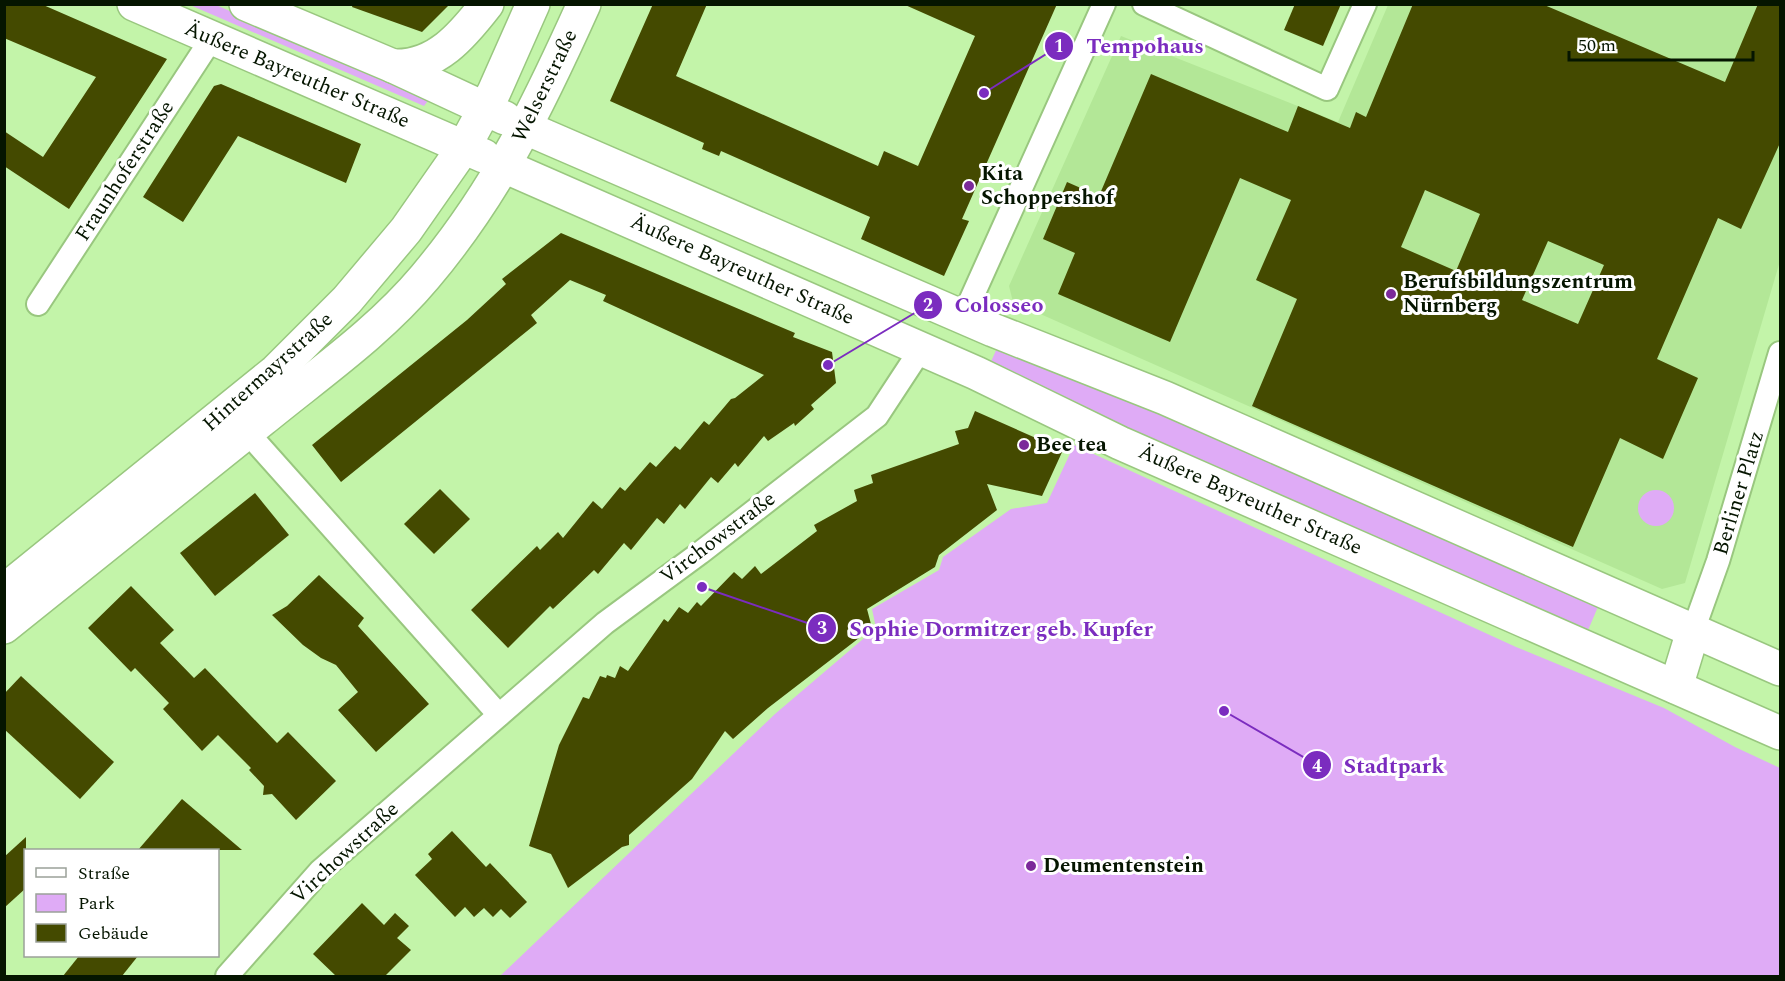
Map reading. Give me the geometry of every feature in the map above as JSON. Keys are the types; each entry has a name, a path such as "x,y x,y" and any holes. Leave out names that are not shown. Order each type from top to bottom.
{"main road":[{"name":"Äußere Bayreuther Straße","path":"134,4 996,382 1120,443 1780,733"},
{"name":"Äußere Bayreuther Straße","path":"246,4 393,66 526,128 963,317 1165,398 1780,669"},
{"path":"393,66 418,64 437,56 468,28 488,4"},
{"name":"Welserstraße","path":"485,109 533,4"},
{"name":"Welserstraße","path":"504,166 526,128 584,4"},
{"name":"Hintermayrstraße","path":"4,591 252,392 299,350 383,259 429,199 464,147 485,109"},
{"name":"Hintermayrstraße","path":"4,627 340,359 401,303 460,234 504,166"},
{"path":"1676,687 1693,631"}],"street":[{"path":"963,317 1104,4"},
{"path":"1144,4 1327,89 1365,4"},
{"name":"Fraunhoferstraße","path":"38,304 212,38"},
{"name":"Virchowstraße","path":"227,976 320,871 605,623 865,427 883,408 921,349"},
{"name":"Berliner Platz","path":"1693,631 1718,561 1780,353"},
{"path":"247,432 499,715"}],"shaded area":[{"name":"Berufsbildungszentrum Nürnberg","path":"1388,5 1780,5 1780,261 1685,583 1662,589 1013,302 1009,286 1121,36 1338,122"}],"green space":[{"path":"190,5 216,5 430,98 424,106"},
{"path":"998,346 1113,390 1600,602 1586,635 1399,553 989,366"},
{"path":"1074,445 1516,647 1664,708 1735,747 1780,768 1780,976 500,976 775,714 876,628 872,609 939,570 943,557 1011,509 1047,503"},
{"path":"1656,490 1669,495 1674,508 1669,521 1656,526 1643,521 1638,508 1643,495"}],"building":[{"path":"4,4 41,4 167,59 69,209 4,166 4,131 43,157 96,77 4,38"},
{"path":"353,4 450,4 422,32 352,7"},
{"path":"653,4 707,4 676,76 878,166 884,151 918,166 975,36 903,4 1057,4 962,219 969,221 944,276 861,239 870,217 721,151 719,156 702,149 704,143 610,101"},
{"path":"1295,4 1341,4 1323,46 1284,30"},
{"name":"Berufsbildungszentrum Nürnberg","path":"1413,4 1542,4 1725,82 1758,4 1780,4 1780,143 1741,229 1718,218 1657,359 1698,378 1663,459 1620,438 1573,547 1252,406 1297,299 1256,280 1291,200 1240,178 1170,342 1058,294 1075,253 1043,239 1067,182 1099,196 1151,74 1288,132 1298,106 1350,128 1356,112 1366,117","holes":["1425,190 1480,214 1456,271 1401,247","1548,241 1604,265 1578,324 1522,300"]},
{"path":"221,84 361,144 346,183 238,136 183,222 143,197 214,86"},
{"path":"561,233 795,333 793,337 832,352 836,383 811,405 814,409 795,426 794,423 768,441 764,436 738,467 735,463 718,483 711,477 685,509 680,504 664,524 657,518 631,550 624,543 598,574 594,570 553,609 550,606 508,648 471,610 537,546 540,550 558,532 563,538 593,501 602,509 620,487 625,491 650,462 656,467 675,446 680,450 704,421 709,425 731,399 764,375 603,301 606,295 570,280 531,315 537,323 341,482 312,445 467,320 506,284 502,279"},
{"path":"975,411 1063,450 1042,496 987,484 997,510 939,555 935,567 867,609 872,628 768,708 733,739 725,731 692,779 629,835 629,845 622,847 568,888 551,854 529,846 559,745 583,697 589,699 600,676 606,678 607,675 615,678 620,666 628,671 664,619 668,622 679,607 688,613 697,602 701,606 734,572 742,579 755,566 761,574 817,531 814,525 857,501 854,490 873,483 871,475 959,444 955,431 968,428"},
{"path":"440,489 470,519 434,554 404,524"},
{"path":"255,493 289,535 215,596 180,553"},
{"path":"319,575 364,618 358,626 429,704 376,752 338,710 358,692 336,665 303,645 272,615 287,606"},
{"path":"131,586 174,630 160,643 194,678 205,668 277,743 288,732 336,781 296,820 272,794 263,795 264,786 249,770 251,768 218,735 202,751 163,709 169,703 135,668 131,672 88,628"},
{"path":"21,676 114,762 80,799 4,729 4,694"},
{"path":"182,799 242,850 219,849 139,849"},
{"path":"452,831 486,867 490,863 527,902 510,918 501,909 493,917 484,908 474,917 465,907 455,917 415,875 432,859 428,854"},
{"path":"26,837 24,890 4,908 4,857"},
{"path":"362,903 384,925 395,913 409,926 397,938 411,950 385,976 336,976 313,954"},
{"path":"78,957 137,957 122,976 63,976"}],"place":[{"name":"Tempohaus","path":"984,93"},
{"name":"Kita Schoppershof","path":"969,186"},
{"name":"Berufsbildungszentrum Nürnberg","path":"1391,294"},
{"name":"Colosseo","path":"828,365"},
{"name":"Bee tea","path":"1024,445"},
{"name":"Sophie Dormitzer geb. Kupfer","path":"702,587"},
{"name":"Stadtpark","path":"1224,711"},
{"name":"Deumentenstein","path":"1031,866"}]}
